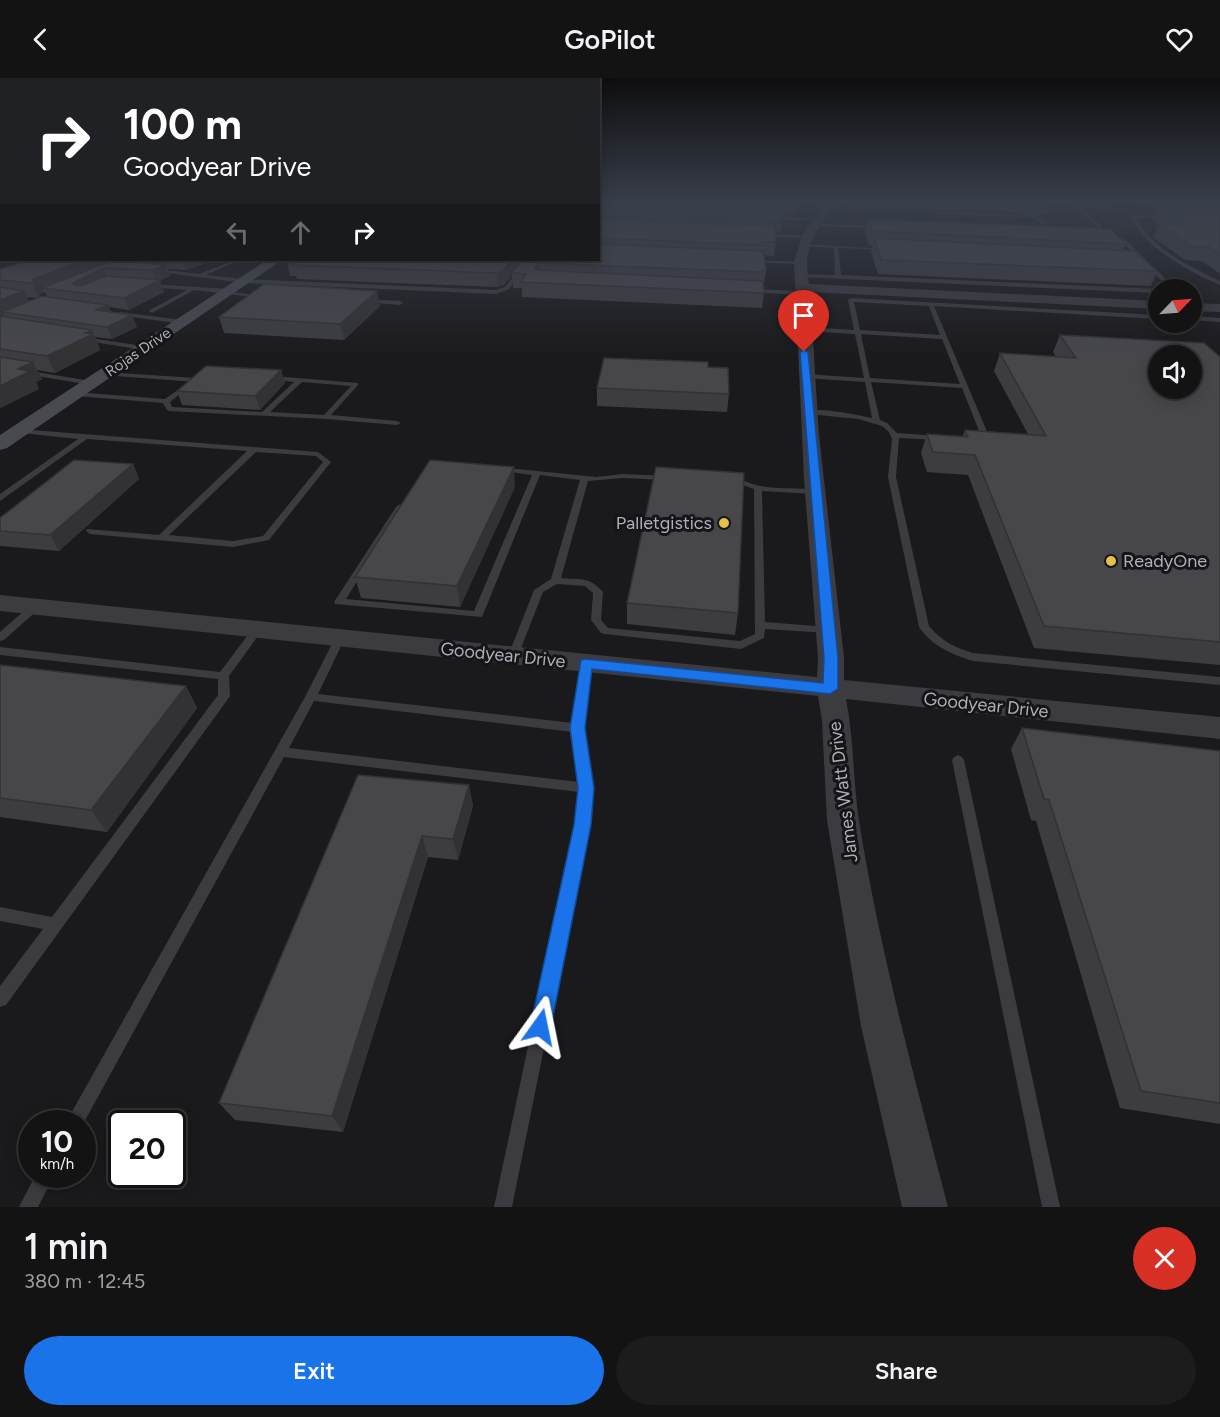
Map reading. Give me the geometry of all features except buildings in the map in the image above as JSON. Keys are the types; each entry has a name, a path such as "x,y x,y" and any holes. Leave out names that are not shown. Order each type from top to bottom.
{"main road":[{"name":"Rojas Drive","path":"0,444 273,261"}],"street":[{"name":"James Watt Drive","path":"813,255 803,329 808,412 831,658 830,689 836,721 845,831 881,1026 925,1207"},
{"path":"843,255 943,300 1148,305"},
{"path":"1202,309 1220,308"},
{"name":"Goodyear Drive","path":"0,603 1220,728"}],"lane":[{"path":"747,261 770,255"},
{"path":"746,291 797,255"},
{"path":"824,255 838,276"},
{"path":"837,255 838,276"},
{"path":"1139,255 1164,279"},
{"path":"1172,255 1220,283"},
{"path":"191,275 185,270 142,261 109,265 213,278 232,288 273,296"},
{"path":"200,276 236,261 273,261"},
{"path":"141,285 194,288 496,292 507,288 528,261"},
{"path":"1136,262 1148,263"},
{"path":"108,271 119,267"},
{"path":"838,276 1148,291"},
{"path":"152,311 213,278"},
{"path":"354,300 400,303"},
{"path":"876,421 852,300 931,305 943,300 1068,312 1148,316"},
{"path":"1059,301 1068,312"},
{"path":"1104,303 1114,314"},
{"path":"931,305 988,441 977,440"},
{"path":"119,307 187,319"},
{"path":"114,313 187,319"},
{"path":"1202,313 1220,320"},
{"path":"803,329 944,337"},
{"path":"77,339 143,348"},
{"path":"0,368 97,379 196,380"},
{"path":"75,394 166,400 205,373"},
{"path":"806,376 965,386"},
{"path":"264,378 356,384 326,417"},
{"path":"264,414 299,381"},
{"path":"166,400 169,409 397,423"},
{"path":"808,412 876,421 887,426 895,435 944,438"},
{"path":"21,431 318,454 327,462 266,538 233,544 90,531"},
{"path":"895,435 892,477 924,627 933,639 950,651 973,657 1220,681"},
{"path":"0,498 85,437"},
{"path":"162,537 253,450"},
{"path":"496,469 585,478 623,476 682,479"},
{"path":"408,495 339,602 478,615 537,473"},
{"path":"555,581 585,478"},
{"path":"717,481 741,482 758,488 815,492"},
{"path":"513,656 539,590 555,581 588,583 598,592 596,620 605,631 741,645 760,636 758,488"},
{"path":"0,638 36,606"},
{"path":"760,625 828,630"},
{"path":"0,999 224,696 223,676 258,629"},
{"path":"82,1110 280,752 340,638"},
{"path":"0,651 223,676"},
{"path":"503,1207 582,825 586,788 578,728 586,664"},
{"path":"310,697 578,728"},
{"path":"280,752 586,788"},
{"path":"958,760 1051,1207"},
{"path":"0,914 56,924"},
{"path":"28,1207 38,1188"}],"place":[{"name":"Palletgistics","path":"724,523"},
{"name":"ReadyOne","path":"1111,561"}],"route":[{"path":"540,1027 582,825 586,788 578,728 586,664 830,689 831,658 804,352"}]}
